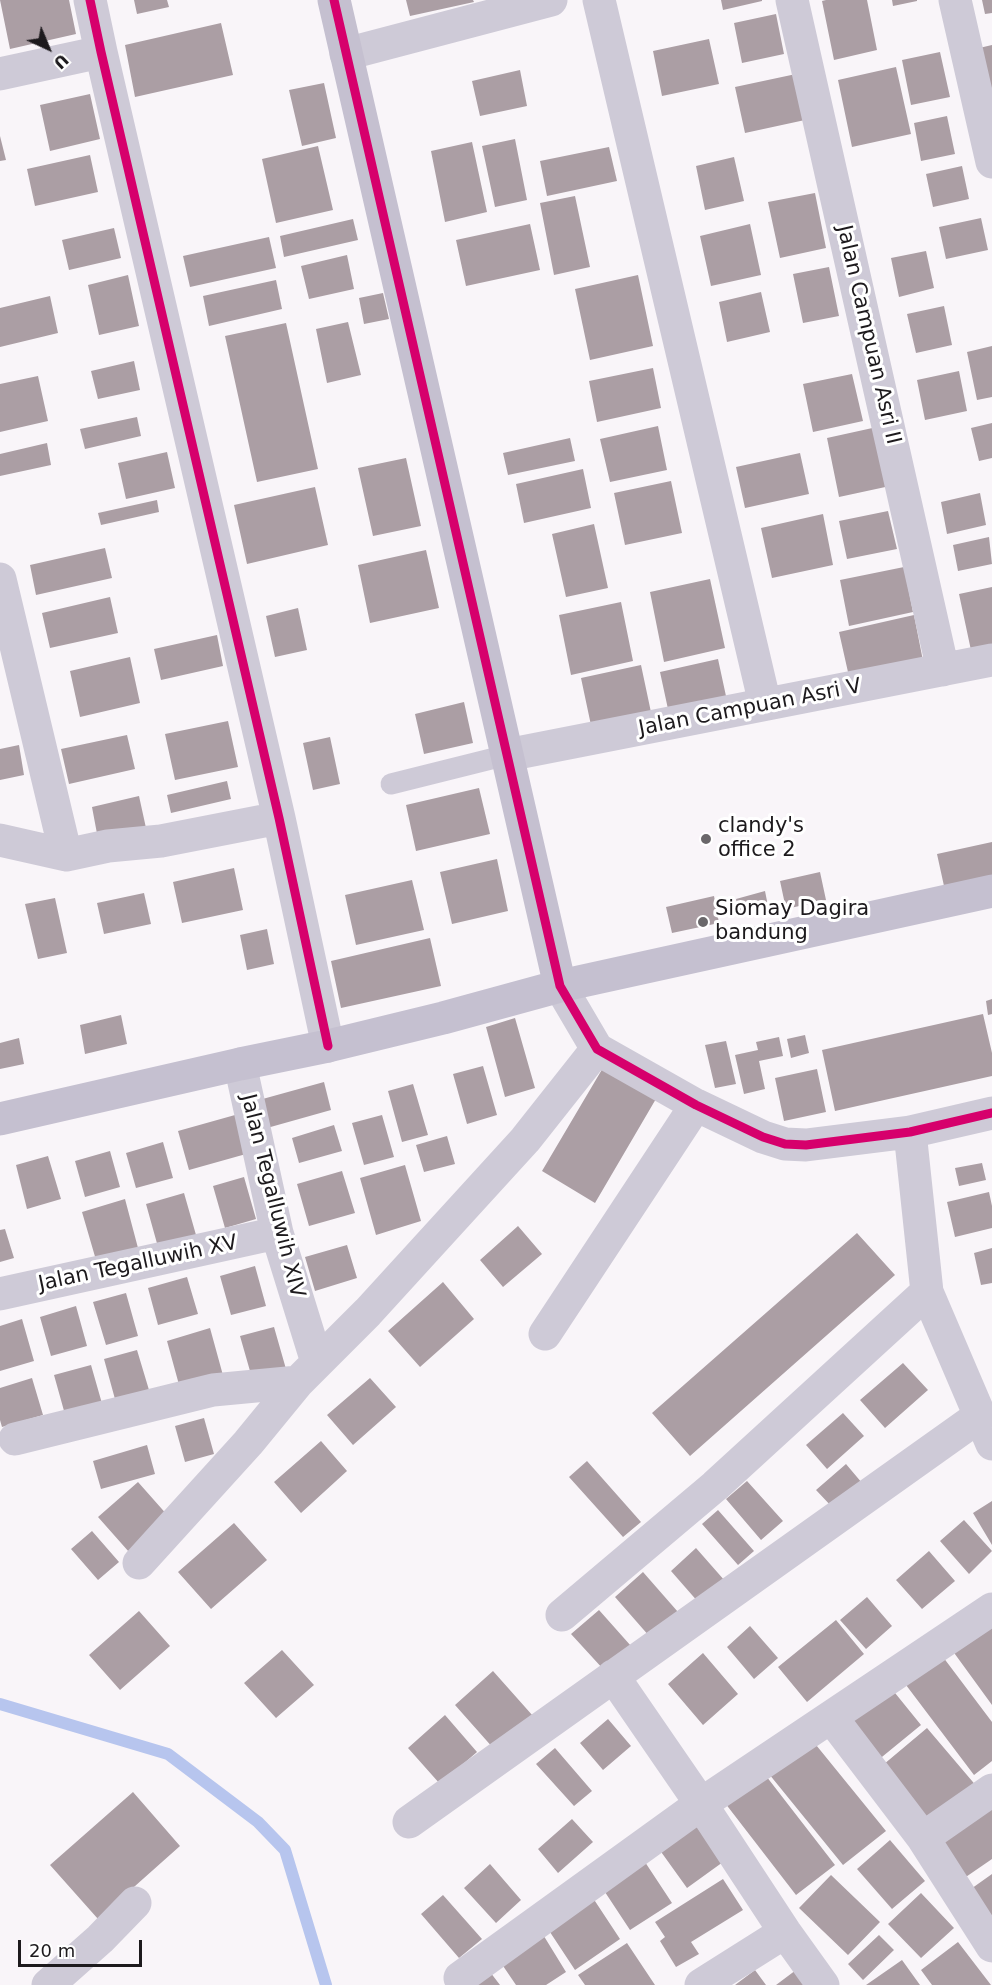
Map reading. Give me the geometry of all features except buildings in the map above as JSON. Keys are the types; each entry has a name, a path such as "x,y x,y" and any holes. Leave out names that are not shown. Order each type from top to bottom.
{"street":[{"path":"90,0 279,818 328,1046"},
{"path":"334,0 560,986 597,1049 696,1105 763,1137 785,1144 806,1145 910,1132 992,1113"},
{"path":"346,54 551,0"},
{"path":"598,0 765,704"},
{"name":"Jalan Campuan Asri II","path":"792,0 943,670"},
{"path":"955,0 992,162"},
{"path":"0,74 101,52"},
{"path":"0,579 66,855"},
{"name":"Jalan Campuan Asri V","path":"507,755 992,660"},
{"path":"0,840 66,855 108,846 161,841 279,818"},
{"path":"0,1119 328,1046 560,986 992,891"},
{"path":"139,1563 248,1443 308,1372 368,1312 525,1140 597,1049"},
{"name":"Jalan Tegalluwih XIV","path":"240,1064 308,1372"},
{"path":"545,1334 696,1105"},
{"path":"409,1822 613,1676 986,1430 927,1292 910,1132"},
{"name":"Jalan Tegalluwih XV","path":"0,1294 277,1233"},
{"path":"562,1616 715,1486 927,1292"},
{"path":"15,1440 213,1390 308,1372"},
{"path":"460,1978 701,1804 992,1609"},
{"path":"613,1676 823,1985"},
{"path":"831,1717 923,1838 992,1946"},
{"path":"923,1838 992,1790"},
{"path":"48,1985 100,1939 135,1903"},
{"path":"701,1985 785,1932"}],"lane":[{"path":"391,784 507,755"}],"waterway":[{"path":"0,1704 168,1754 258,1822 285,1850 326,1985"}],"cycle path":[{"path":"90,0 279,818 328,1046"},
{"path":"334,0 560,986 597,1049 696,1105 763,1137 785,1144 806,1145 910,1132 992,1113"}],"place":[{"name":"clandy's office 2","path":"706,839"},
{"name":"Siomay Dagira bandung","path":"703,922"}]}
